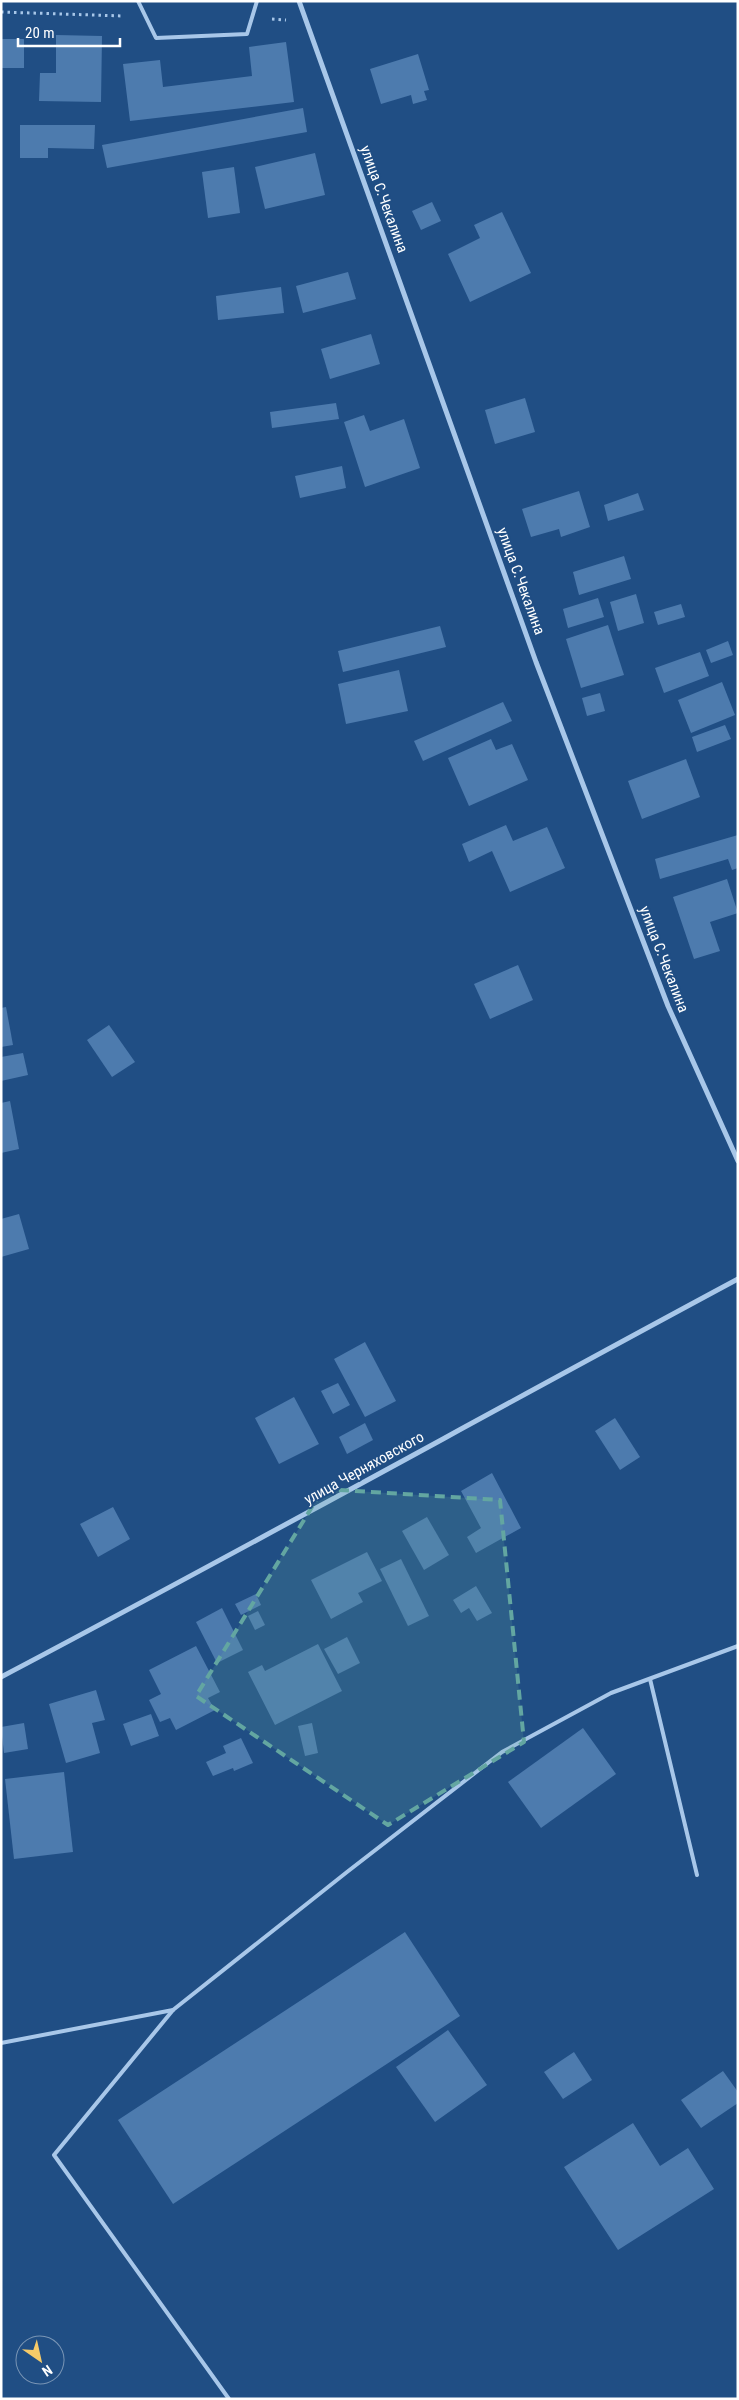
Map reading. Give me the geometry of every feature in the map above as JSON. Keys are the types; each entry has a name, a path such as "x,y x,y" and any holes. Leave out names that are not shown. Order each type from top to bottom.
{"street":[{"name":"улица С.Чекалина","path":"300,1 544,681 668,1006 738,1161"},
{"name":"улица Черняховского","path":"1,1677 233,1555 414,1454 738,1279"}],"lane":[{"path":"138,1 156,38 247,34 257,1"},
{"path":"228,2399 54,2155 173,2010 502,1752 611,1693 738,1646"},
{"path":"650,1679 697,1875"},
{"path":"1,2043 173,2010"}],"highlighted area":[{"path":"323,1489 500,1500 524,1742 388,1825 196,1696"}],"building":[{"path":"56,35 102,36 101,102 39,101 40,73 56,73"},
{"path":"1,39 24,39 24,68 1,68"},
{"path":"286,42 294,102 130,121 123,64 160,60 163,87 252,76 249,47"},
{"path":"418,54 429,90 424,91 427,100 413,104 411,95 381,104 370,69"},
{"path":"303,108 307,132 107,168 102,145"},
{"path":"20,125 95,125 94,149 48,148 48,158 20,158"},
{"path":"315,153 325,195 265,209 255,167"},
{"path":"234,167 240,213 208,218 202,172"},
{"path":"432,202 441,221 421,230 412,211"},
{"path":"502,212 531,273 470,302 448,254 480,238 474,225"},
{"path":"348,272 356,299 303,313 296,286"},
{"path":"281,287 284,313 218,320 216,296"},
{"path":"371,334 380,364 330,379 321,349"},
{"path":"525,398 535,432 495,444 485,410"},
{"path":"336,403 339,419 272,428 270,412"},
{"path":"364,415 370,431 404,419 420,468 365,487 344,422"},
{"path":"342,466 346,488 300,498 295,476"},
{"path":"579,491 590,527 561,537 559,529 531,537 522,509"},
{"path":"638,493 644,510 608,521 604,505"},
{"path":"624,556 631,579 579,595 573,572"},
{"path":"636,594 644,623 618,631 610,602"},
{"path":"598,598 604,617 568,628 563,609"},
{"path":"681,604 685,617 658,625 654,612"},
{"path":"608,625 624,675 581,688 566,639"},
{"path":"440,626 446,647 343,672 338,651"},
{"path":"728,641 733,655 711,663 706,650"},
{"path":"700,652 709,676 664,693 655,668"},
{"path":"399,670 408,711 346,724 338,684"},
{"path":"722,682 735,715 691,733 678,700"},
{"path":"600,693 605,711 587,716 582,698"},
{"path":"503,702 512,721 423,761 414,741"},
{"path":"725,725 731,739 697,752 692,737"},
{"path":"491,739 496,750 512,744 528,780 469,806 448,758"},
{"path":"686,759 700,797 642,819 628,781"},
{"path":"506,825 513,841 547,827 565,868 510,892 492,851 469,862 462,844"},
{"path":"738,835 738,868 732,870 728,859 660,879 655,859"},
{"path":"727,879 738,913 710,922 720,951 694,959 673,897"},
{"path":"518,965 533,1000 490,1019 474,984"},
{"path":"6,1007 13,1045 1,1047 1,1008"},
{"path":"109,1025 135,1062 112,1077 87,1040"},
{"path":"23,1053 28,1075 1,1081 1,1057"},
{"path":"10,1101 19,1149 1,1153 1,1103"},
{"path":"19,1214 29,1249 1,1257 1,1219"},
{"path":"365,1342 396,1401 365,1417 334,1359"},
{"path":"338,1383 350,1405 333,1414 321,1391"},
{"path":"294,1397 319,1444 279,1464 255,1418"},
{"path":"615,1418 640,1457 620,1470 595,1431"},
{"path":"365,1423 373,1440 347,1454 339,1437"},
{"path":"492,1473 521,1528 476,1553 467,1537 481,1528 461,1491"},
{"path":"113,1507 130,1539 98,1557 80,1524"},
{"path":"427,1517 449,1555 424,1570 402,1531"},
{"path":"367,1552 382,1581 358,1593 363,1602 331,1619 311,1580"},
{"path":"401,1559 429,1616 408,1626 380,1569"},
{"path":"476,1586 492,1613 477,1621 469,1608 461,1613 453,1600"},
{"path":"256,1594 261,1605 241,1615 235,1604"},
{"path":"222,1608 243,1650 217,1663 196,1622"},
{"path":"258,1611 265,1625 255,1630 248,1616"},
{"path":"347,1637 360,1663 338,1674 324,1649"},
{"path":"318,1644 342,1691 275,1725 248,1672 262,1665 265,1671"},
{"path":"196,1646 220,1692 208,1698 215,1710 176,1730 170,1718 160,1722 149,1700 161,1694 149,1670"},
{"path":"96,1690 105,1720 92,1723 100,1753 66,1763 49,1704"},
{"path":"151,1714 159,1736 131,1746 123,1724"},
{"path":"24,1723 28,1749 4,1753 1,1727"},
{"path":"312,1723 318,1753 305,1756 298,1726"},
{"path":"583,1728 616,1774 541,1828 508,1782"},
{"path":"241,1738 253,1763 234,1771 233,1768 213,1776 206,1762 226,1753 223,1746"},
{"path":"64,1772 73,1852 14,1859 5,1779"},
{"path":"405,1932 460,2016 173,2204 118,2120"},
{"path":"448,2030 487,2085 435,2122 396,2067"},
{"path":"574,2052 592,2080 563,2099 544,2072"},
{"path":"723,2071 738,2092 738,2103 701,2128 681,2100"},
{"path":"633,2123 660,2166 688,2148 714,2189 618,2250 564,2167"}]}
